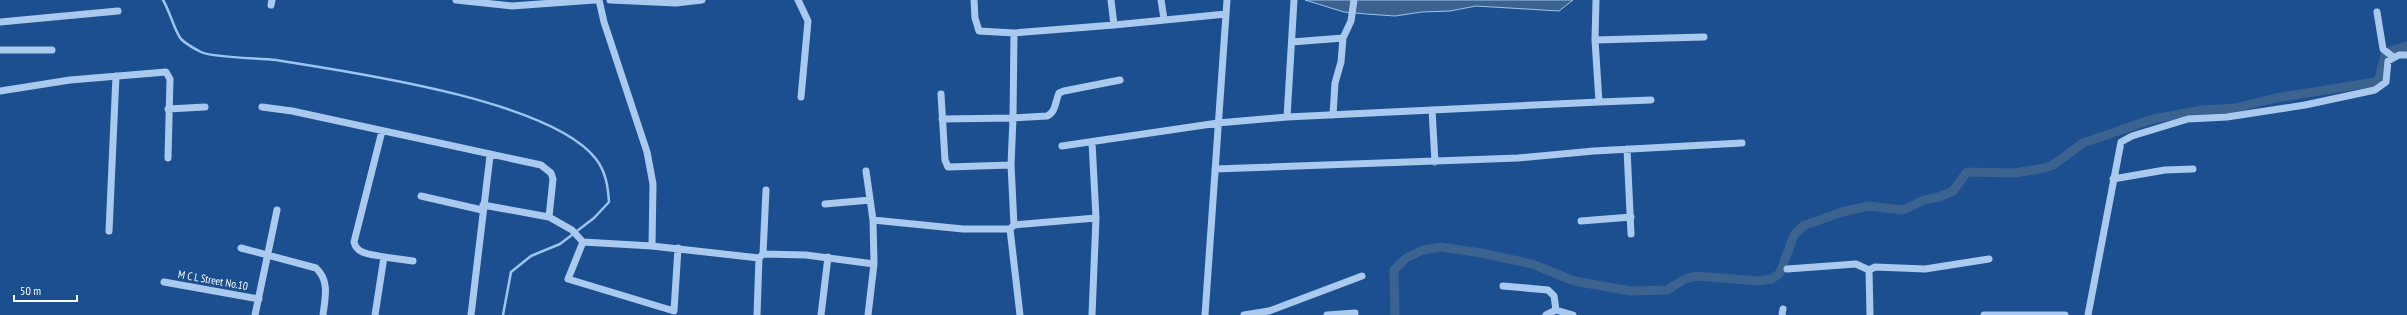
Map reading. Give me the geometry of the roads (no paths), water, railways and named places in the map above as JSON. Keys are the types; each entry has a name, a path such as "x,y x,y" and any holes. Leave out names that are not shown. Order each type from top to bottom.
{"street":[{"path":"456,0 512,6 595,0"},
{"path":"599,0 648,159 653,184 652,246"},
{"path":"610,0 676,3 702,0"},
{"path":"798,0 808,21 801,96"},
{"path":"974,0 975,18 979,30 1014,32 1114,25 1226,14"},
{"path":"1111,0 1114,25"},
{"path":"1161,0 1164,19"},
{"path":"1205,315 1227,0"},
{"path":"1287,117 1294,0"},
{"path":"1333,115 1335,83 1342,62 1343,38 1351,21 1354,0"},
{"path":"1596,0 1595,40 1598,102"},
{"path":"0,22 118,11"},
{"path":"2377,12 2383,49 2393,57"},
{"path":"1014,32 1011,164 1012,227 1020,315"},
{"path":"1595,40 1704,37"},
{"path":"1292,42 1343,38"},
{"path":"0,50 52,50"},
{"path":"2088,315 2121,142 2132,136 2188,119 2227,117 2305,105 2375,90 2386,82 2386,66 2393,57 2407,55"},
{"path":"0,91 70,80 166,72 170,79 168,109 168,158"},
{"path":"110,231 116,76"},
{"path":"942,119 1047,116 1052,114 1059,93 1064,90 1120,80"},
{"path":"940,94 945,160 948,167 1011,164"},
{"path":"1062,146 1218,123 1287,117 1650,100"},
{"path":"168,109 205,107"},
{"path":"262,107 292,111 490,156 541,166 551,173 553,179 549,218"},
{"path":"1432,110 1435,162"},
{"path":"382,131 354,242 355,248 360,252 413,261"},
{"path":"1092,142 1096,218 1092,315"},
{"path":"1215,169 1435,162 1742,143"},
{"path":"1628,149 1631,234"},
{"path":"471,315 482,208 490,156"},
{"path":"2113,179 2165,170 2193,169"},
{"path":"866,171 873,220 874,264 868,315"},
{"path":"757,315 766,190"},
{"path":"421,196 482,208 549,218 572,230 582,241 761,256 770,253 828,257 874,264"},
{"path":"825,204 870,200"},
{"path":"255,315 269,255 277,210"},
{"path":"1581,221 1630,217"},
{"path":"873,220 963,229 1012,227 1096,218"},
{"path":"582,241 568,279 674,313 678,248"},
{"path":"241,248 316,268 320,272 326,287 323,315"},
{"path":"374,315 384,257"},
{"path":"821,315 828,257"},
{"path":"1869,270 1874,267 1925,269 1989,259"},
{"path":"1787,269 1856,264 1869,270"},
{"path":"1869,270 1870,315"},
{"path":"1244,315 1270,313 1362,276"},
{"name":"M C L Street No.10","path":"164,282 259,299"},
{"path":"1503,286 1548,290 1554,296 1556,310"},
{"path":"1546,315 1556,310 1573,315"},
{"path":"1327,315 1355,312"},
{"path":"1984,315 2065,315"}],"water":[{"path":"1305,0 1573,0 1559,11 1476,6 1450,11 1422,12 1395,16 1344,12"}],"waterway":[{"path":"163,0 181,39 201,52 216,56 276,60 351,72 447,92 495,105 538,120 572,138 596,159 606,180 609,202 594,218 560,244 531,256 511,272 503,315"},
{"path":"2390,51 2407,46"},
{"path":"1395,315 1394,270 1406,258 1423,250 1441,247 1481,253 1532,264 1574,281 1631,291 1667,290 1685,279 1696,276 1759,281 1772,279 1780,273 1794,235 1803,226 1842,212 1868,206 1903,210 1924,200 1939,197 1953,191 1967,172 2014,173 2040,169 2053,165 2083,143 2153,119 2203,110 2235,108 2276,98 2375,82 2379,79 2385,55"}]}
